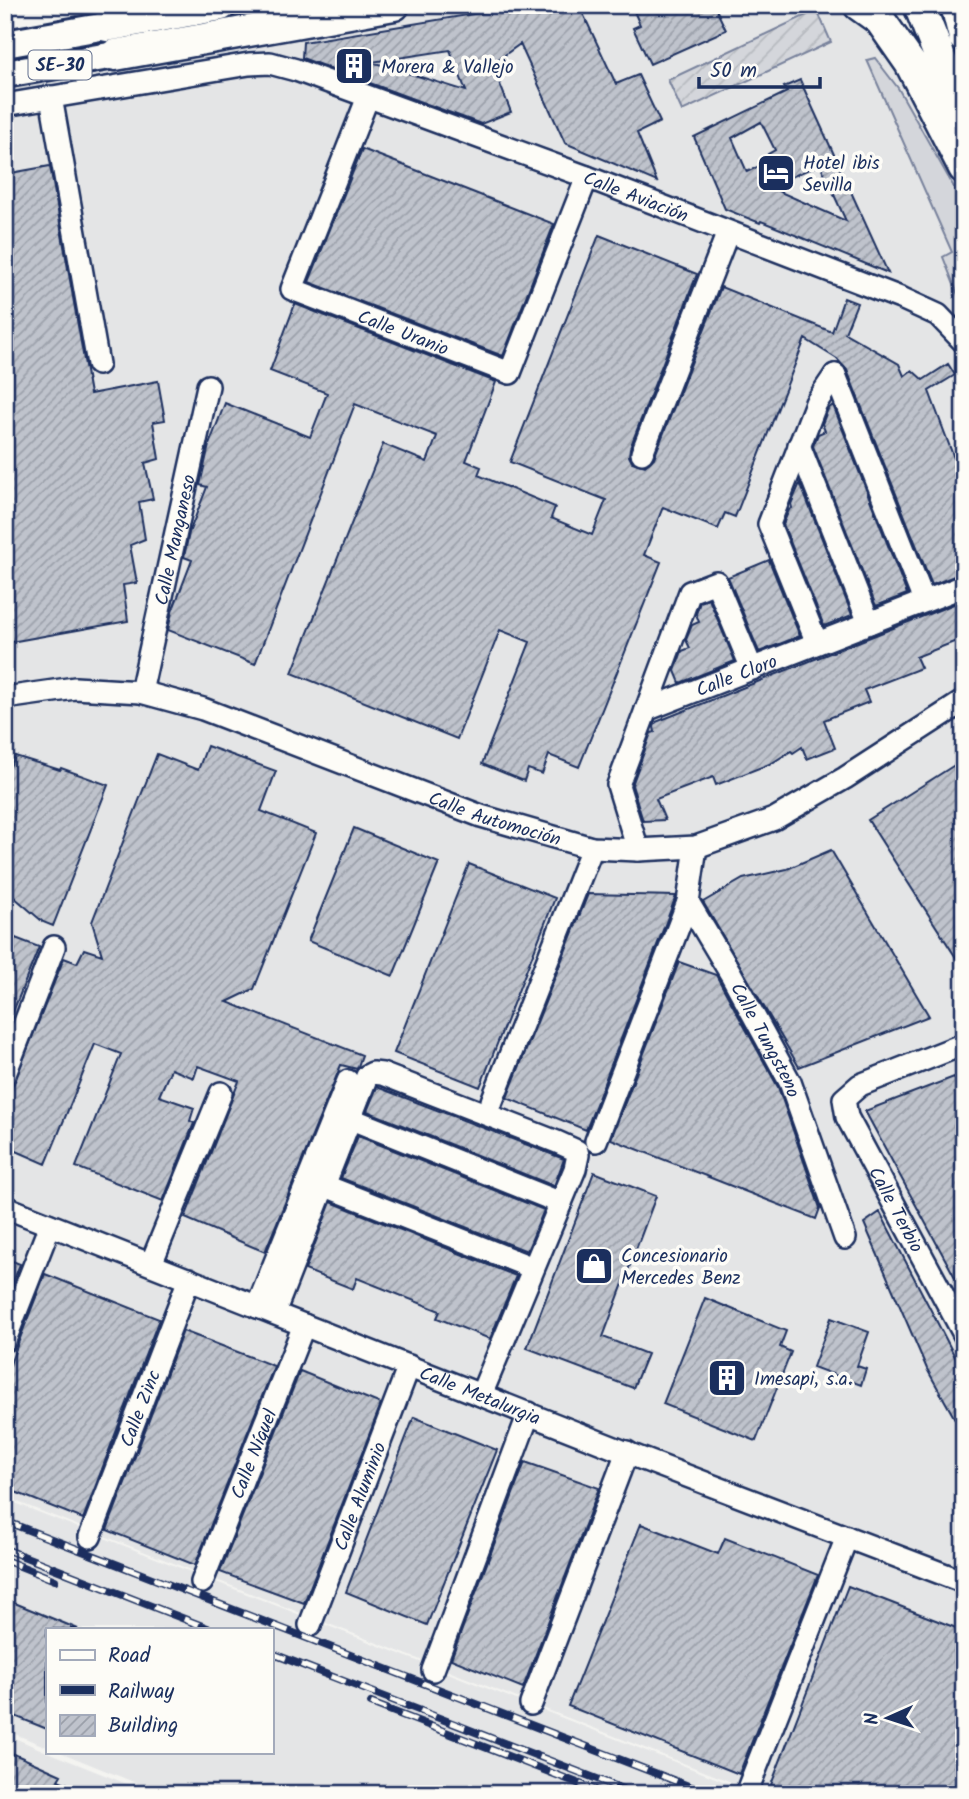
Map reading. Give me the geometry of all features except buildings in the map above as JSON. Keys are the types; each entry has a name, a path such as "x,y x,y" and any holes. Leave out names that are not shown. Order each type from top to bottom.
{"highway":[{"name":"SE-30","path":"106,26 221,5"},
{"name":"SE-30","path":"115,55 394,5"},
{"path":"859,5 880,20 910,63 964,168"},
{"path":"919,5 964,118"},
{"path":"956,5 964,37"}],"main road":[{"name":"SE-30","path":"5,44 106,26"},
{"name":"SE-30","path":"5,74 115,55"}],"street":[{"name":"Calle Aviación","path":"5,105 249,64 270,63 296,70 587,177 920,307 938,315 964,342"},
{"path":"51,97 98,364"},
{"name":"Calle Uranio","path":"368,97 292,289 510,373 587,177"},
{"path":"642,453 728,232"},
{"path":"817,643 769,524 816,402 835,375 924,601"},
{"name":"Calle Manganeso","path":"141,692 208,386"},
{"path":"799,445 869,623"},
{"path":"638,850 618,785 690,592 716,582 752,669"},
{"name":"Calle Cloro","path":"646,710 964,586"},
{"name":"Calle Automoción","path":"5,698 75,688 141,692 203,709 481,816 592,848 638,850 696,847 774,819 845,778 964,701"},
{"path":"597,1141 688,902 696,847"},
{"path":"492,1101 592,848"},
{"name":"Calle Tungsteno","path":"688,902 732,974 790,1082 845,1238"},
{"path":"5,1074 54,947"},
{"name":"Calle Terbio","path":"962,1048 860,1085 844,1099 847,1116 964,1334"},
{"path":"266,1310 323,1185 367,1076 373,1073 382,1074 557,1142 577,1151 575,1169 481,1395"},
{"path":"266,1310 348,1081"},
{"path":"151,1264 221,1093"},
{"path":"349,1118 561,1202"},
{"path":"323,1185 533,1268"},
{"name":"Calle Metalurgia","path":"5,1208 962,1581"},
{"path":"5,1340 50,1225"},
{"name":"Calle Zinc","path":"90,1537 189,1279"},
{"name":"Calle Níquel","path":"202,1582 304,1325"},
{"name":"Calle Aluminio","path":"310,1625 409,1366"},
{"path":"433,1670 529,1413"},
{"path":"531,1704 627,1452"},
{"path":"749,1786 847,1537"}],"shaded area":[{"path":"476,5 845,5 880,33 932,120 964,185 964,1794 762,1794 5,1497 5,88 287,36"},
{"path":"817,10 831,42 682,111 668,80"},
{"path":"875,58 898,88 964,205 964,310 943,257 952,252 867,60"},
{"path":"5,1499 756,1794 163,1794 65,1754 273,1754 273,1628 46,1628 46,1747 5,1730"},
{"path":"5,1734 46,1752 46,1754 52,1754 152,1794 5,1794"}],"railway":[{"path":"5,1521 709,1794"},
{"path":"5,1549 207,1628"},
{"path":"5,1560 55,1580"},
{"path":"273,1654 636,1794"},
{"path":"371,1703 606,1794"}],"place":[{"name":"Morera & Vallejo","path":"354,66"},
{"name":"Hotel ibis Sevilla","path":"776,173"},
{"name":"Concesionario Mercedes Benz","path":"594,1266"},
{"name":"Imesapi, s.a.","path":"727,1378"}]}
